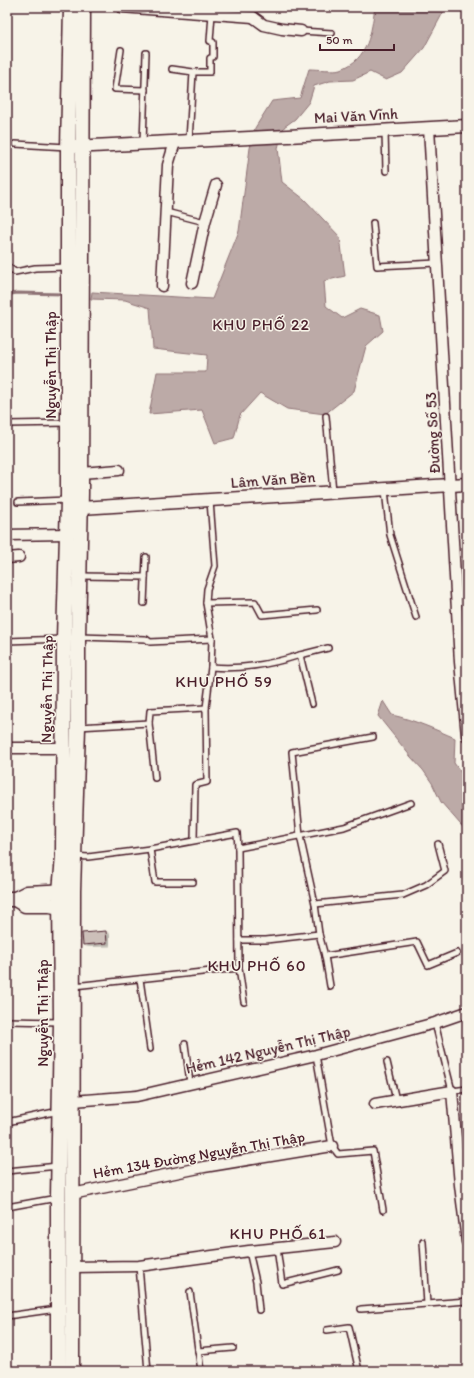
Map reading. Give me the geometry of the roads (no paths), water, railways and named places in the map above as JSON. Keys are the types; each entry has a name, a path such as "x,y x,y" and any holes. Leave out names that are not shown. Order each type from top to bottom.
{"main road":[{"name":"Nguyễn Thị Thập","path":"71,7 75,146 72,276"},
{"name":"Nguyễn Thị Thập","path":"69,856 63,748 64,639 67,534 72,506 81,473 72,276 75,146 82,7"},
{"name":"Nguyễn Thị Thập","path":"58,1371 58,1197 61,1022 69,856 78,727 80,576 72,506 68,423 74,308"},
{"path":"11,899 27,893 67,891"},
{"path":"11,899 25,905 67,907"},
{"name":"Nguyễn Thị Thập","path":"67,907 73,986 72,1371"}],"street":[{"path":"121,7 174,9 212,14 253,12 264,26 301,30"},
{"name":"Mai Văn Vĩnh","path":"189,141 467,126"},
{"name":"Đường Số 53","path":"429,128 451,485 460,662 467,736"},
{"path":"75,146 189,141"},
{"path":"162,286 168,165 175,142"},
{"path":"192,283 205,222 216,185"},
{"path":"81,473 119,470"},
{"name":"Lâm Văn Bền","path":"72,506 210,500 467,484"},
{"path":"7,535 67,534"},
{"path":"7,558 19,557"},
{"path":"7,748 63,748"},
{"name":"Hẻm 142 Nguyễn Thị Thập","path":"73,1102 137,1096 316,1055 435,1023 467,1012"},
{"path":"375,1104 452,1091 460,1185 467,1242"},
{"name":"Hẻm 134 Đường Nguyễn Thị Thập","path":"72,1194 204,1167 332,1146"},
{"path":"72,1267 139,1266 249,1251 335,1242"}],"lane":[{"path":"172,69 193,72 210,72 210,58 213,57 214,42 210,41 212,14"},
{"path":"301,30 332,33"},
{"path":"121,50 115,89 145,90"},
{"path":"143,143 146,53"},
{"path":"189,141 193,72"},
{"path":"385,130 386,170"},
{"path":"15,144 75,146"},
{"path":"166,212 205,222"},
{"path":"374,223 377,266 438,263"},
{"path":"7,266 15,272 35,268 72,276"},
{"path":"326,416 333,492"},
{"path":"7,424 68,423"},
{"path":"385,489 390,535 416,617"},
{"path":"194,840 195,785 207,782 206,708 211,666 212,639 206,603 207,589 214,566 210,500"},
{"path":"18,502 72,506"},
{"path":"144,603 146,557"},
{"path":"80,576 145,576"},
{"path":"206,603 256,602 262,615 316,610"},
{"path":"78,637 146,639 150,642 212,639"},
{"path":"7,641 64,639"},
{"path":"211,666 224,668 270,664 328,648"},
{"path":"300,655 312,704"},
{"path":"154,778 149,723 150,711 206,708"},
{"path":"78,727 149,723"},
{"path":"330,986 325,956 319,934 315,904 300,836 292,752 373,737"},
{"path":"238,848 344,827 411,803"},
{"path":"69,856 88,857 150,849 237,833 239,968 244,1002"},
{"path":"315,904 403,895 426,885 445,871 438,844"},
{"path":"150,849 155,882 193,882"},
{"path":"239,940 266,940 319,934"},
{"path":"325,956 417,942 428,965 457,953"},
{"path":"73,986 239,968"},
{"path":"140,979 150,1049"},
{"path":"7,1021 61,1022"},
{"path":"435,1023 452,1091 467,1089"},
{"path":"185,1044 190,1083"},
{"path":"316,1055 332,1146 338,1154 373,1151 383,1210"},
{"path":"387,1062 396,1100"},
{"path":"7,1122 60,1111"},
{"path":"7,1171 59,1166"},
{"path":"7,1207 58,1197"},
{"path":"423,1242 427,1304"},
{"path":"277,1248 282,1284 338,1270"},
{"path":"249,1251 256,1282 259,1310"},
{"path":"139,1266 148,1371"},
{"path":"190,1292 201,1371"},
{"path":"361,1309 467,1301"},
{"path":"7,1316 58,1309"},
{"path":"327,1330 350,1327 359,1371"},
{"path":"198,1351 233,1348"}],"waterway":[{"path":"7,297 11,294 17,293 64,294"}],"district":[{"name":"KHU PHỐ 22","path":"261,324"},
{"name":"KHU PHỐ 59","path":"224,681"},
{"name":"KHU PHỐ 60","path":"257,965"},
{"name":"KHU PHỐ 61","path":"278,1233"}]}
